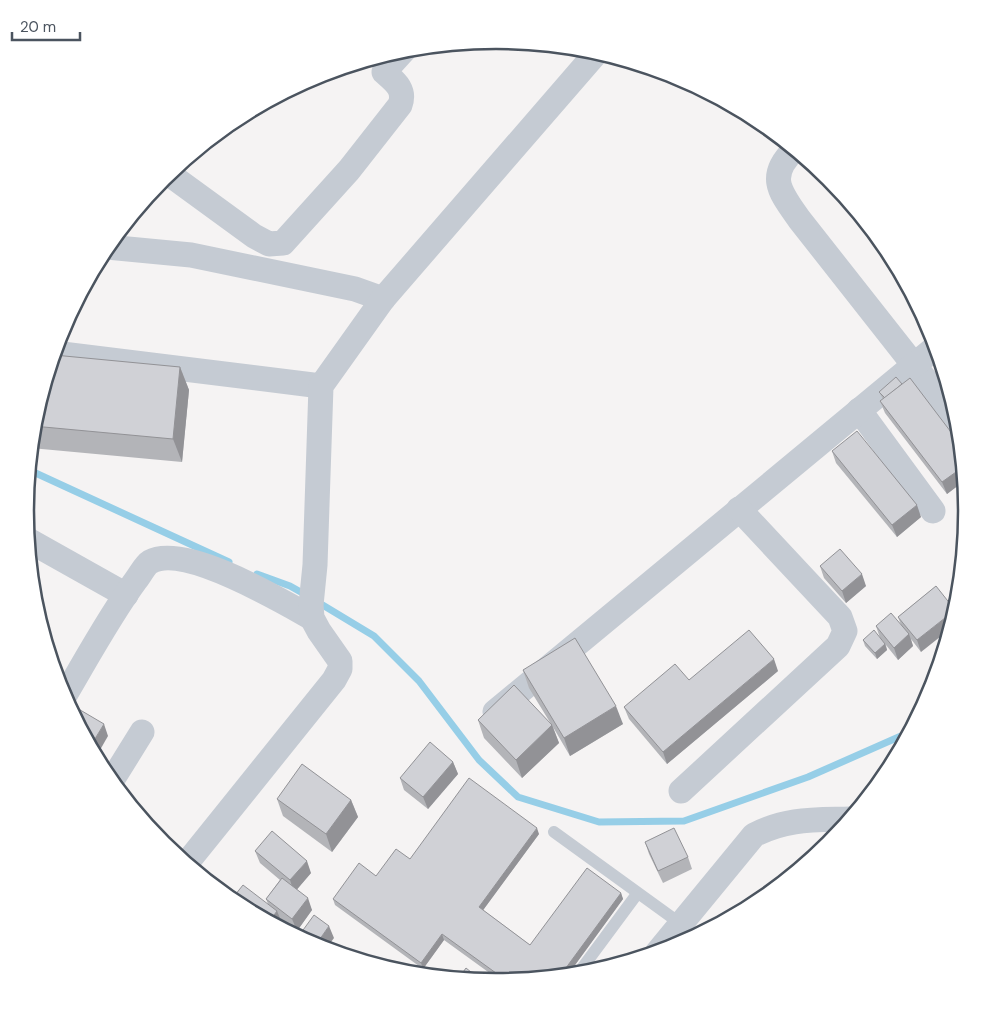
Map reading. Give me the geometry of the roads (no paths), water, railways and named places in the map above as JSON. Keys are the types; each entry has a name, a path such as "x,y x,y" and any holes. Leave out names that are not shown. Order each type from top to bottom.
{"street":[{"path":"190,858 334,680 340,669 340,662 312,603 321,386 383,299 590,59"},
{"path":"176,179 254,236 269,244 283,243 349,170 400,105 403,98 402,90 377,66"},
{"path":"790,155 781,167 777,177 778,187 798,219 945,404"},
{"path":"117,248 191,255 355,289 383,299"},
{"path":"490,716 930,352"},
{"path":"62,354 321,386"},
{"path":"859,410 933,512"},
{"path":"681,791 838,646 845,631 840,617 739,509"},
{"path":"35,544 126,595"},
{"path":"69,689 126,595 149,563 164,557 186,559 265,591 312,603"},
{"path":"116,774 142,732"},
{"path":"664,942 677,921 754,835 774,825 792,821 841,819"}],"lane":[{"path":"554,832 677,921"},
{"path":"583,965 638,894"}],"waterway":[{"path":"36,473 229,562"},
{"path":"257,574 290,586 306,595"},
{"path":"316,601 374,636 419,681 479,760 518,797 599,822 684,821 808,777 900,737"}]}
